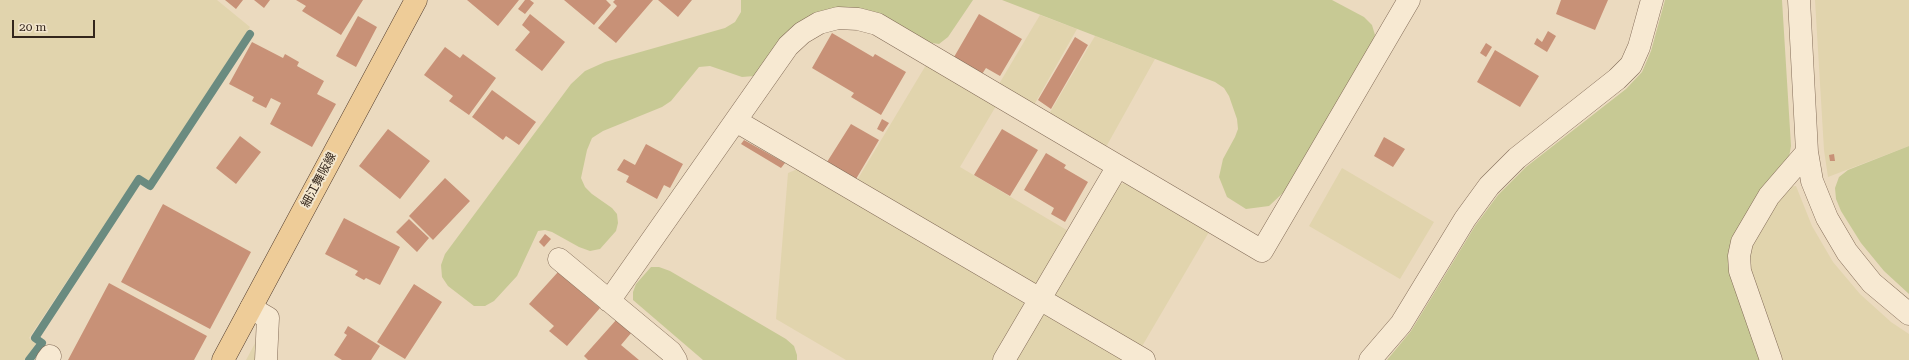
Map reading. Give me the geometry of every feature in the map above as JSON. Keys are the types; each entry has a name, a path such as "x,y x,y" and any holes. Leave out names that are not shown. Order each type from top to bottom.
{"main road":[{"name":"細江舞阪線","path":"223,360 416,0"}],"street":[{"path":"609,301 788,46 802,33 819,23 838,18 858,19 877,24 1262,251 1409,0"},
{"path":"1370,360 1401,324 1465,219 1489,186 1518,158 1617,80 1631,65 1639,47 1652,0"},
{"path":"1799,0 1807,152 1812,182 1827,218 1847,252 1872,283 1909,314"},
{"path":"736,121 1144,360"},
{"path":"1771,360 1740,271 1739,256 1742,242 1769,196 1807,152"},
{"path":"1004,360 1118,166"},
{"path":"559,259 671,352 676,360"},
{"path":"251,308 268,318 266,360"}],"shaded area":[{"path":"0,0 217,0 250,27 149,181 138,174 29,338 36,344 24,360 0,360"},
{"path":"1815,0 1909,0 1909,146 1828,177 1824,150"},
{"path":"1040,15 1077,29 1034,105 999,84"},
{"path":"1095,36 1155,59 1106,147 1049,114"},
{"path":"926,65 996,106 960,167 1070,232 1040,283 1031,285 856,182"},
{"path":"800,168 1023,299 1025,307 994,360 846,360 776,319 788,173"},
{"path":"1342,168 1434,222 1400,279 1309,226"},
{"path":"1125,183 1209,232 1141,348 1056,299 1054,291 1117,185"},
{"path":"1796,186 1812,226 1833,262 1860,294 1891,322 1909,334 1909,360 1779,360 1748,269 1749,245 1787,187"},
{"path":"1048,314 1128,360 1013,360 1039,316"},
{"path":"259,336 259,360 246,360"}],"green space":[{"path":"741,0 973,0 948,37 939,44 926,42 859,9 754,76 742,77 710,66 699,67 671,101 662,107 603,131 592,138 587,150 581,178 585,187 592,194 612,208 617,214 618,223 616,231 600,249 590,251 579,247 552,232 545,230 538,231 517,276 494,301 485,306 474,306 448,286 442,277 441,265 445,254 571,84 585,71 605,62 725,28 735,22 741,12"},
{"path":"1002,0 1332,0 1364,17 1372,25 1375,35 1371,45 1285,191 1269,206 1246,209 1227,197 1219,177 1223,159 1238,129 1237,119 1229,96 1224,88 1215,82"},
{"path":"1665,0 1782,0 1791,146 1789,157 1733,239 1762,360 1387,360 1411,331 1475,226 1498,195 1526,167 1626,89 1642,72 1651,51"},
{"path":"1909,146 1909,294 1884,271 1861,243 1841,211 1836,199 1835,188 1839,177 1848,170"},
{"path":"651,267 659,267 670,271 786,339 794,346 797,360 703,360 633,300 633,292 636,284"}],"building":[{"path":"225,0 243,0 236,9"},
{"path":"254,0 270,0 264,8"},
{"path":"296,0 363,0 341,35 302,11 306,6"},
{"path":"467,0 519,0 498,26"},
{"path":"525,0 530,0 534,3 525,14 518,9"},
{"path":"564,0 606,0 611,5 594,25"},
{"path":"615,0 653,0 616,43 598,28 617,6 613,2"},
{"path":"658,0 692,0 678,17"},
{"path":"1561,0 1608,0 1595,30 1556,14"},
{"path":"530,14 565,42 542,71 515,50 530,32 522,25"},
{"path":"979,14 1022,39 1000,76 986,68 982,74 954,57"},
{"path":"358,16 377,27 356,67 336,56"},
{"path":"1548,31 1556,36 1547,52 1534,44 1537,38 1542,42"},
{"path":"832,33 873,57 875,54 906,72 881,115 851,97 854,93 812,68"},
{"path":"1075,37 1088,45 1051,109 1038,100"},
{"path":"252,42 283,58 285,54 299,62 297,66 324,81 317,94 336,104 312,147 270,124 281,103 271,98 266,108 252,101 254,97 229,84"},
{"path":"1486,43 1492,47 1486,57 1480,53"},
{"path":"445,47 460,58 463,54 496,78 469,115 449,101 453,96 424,75"},
{"path":"1495,50 1539,76 1520,107 1477,82"},
{"path":"492,90 536,122 519,145 506,136 503,140 472,117"},
{"path":"882,119 889,123 883,132 877,129"},
{"path":"851,124 879,140 856,179 827,162"},
{"path":"388,129 430,161 400,199 359,166"},
{"path":"1002,129 1038,150 1010,196 974,175"},
{"path":"240,136 261,152 236,184 216,168"},
{"path":"1384,137 1405,149 1393,167 1374,156"},
{"path":"744,140 785,163 781,168 741,144"},
{"path":"646,144 683,164 670,188 664,185 657,199 626,182 629,176 617,170 624,159 635,165"},
{"path":"1046,153 1066,165 1064,168 1088,182 1065,222 1051,214 1054,208 1024,190"},
{"path":"1834,154 1835,161 1830,161 1829,155"},
{"path":"445,178 470,201 433,240 409,216"},
{"path":"163,204 251,252 210,329 121,282"},
{"path":"344,218 400,247 380,285 366,278 364,280 355,275 358,271 325,254"},
{"path":"409,219 429,238 417,252 396,232"},
{"path":"545,234 551,239 544,247 539,242"},
{"path":"558,272 600,308 567,346 549,331 554,326 529,304"},
{"path":"109,283 207,336 194,360 68,360"},
{"path":"414,284 442,302 405,359 377,342"},
{"path":"617,319 632,332 621,345 639,360 588,360 584,356"},
{"path":"348,326 380,346 371,360 342,360 334,355 347,335 344,333"}],"waterway":[{"path":"29,360 42,343 35,338 139,179 150,186 250,34"}]}
